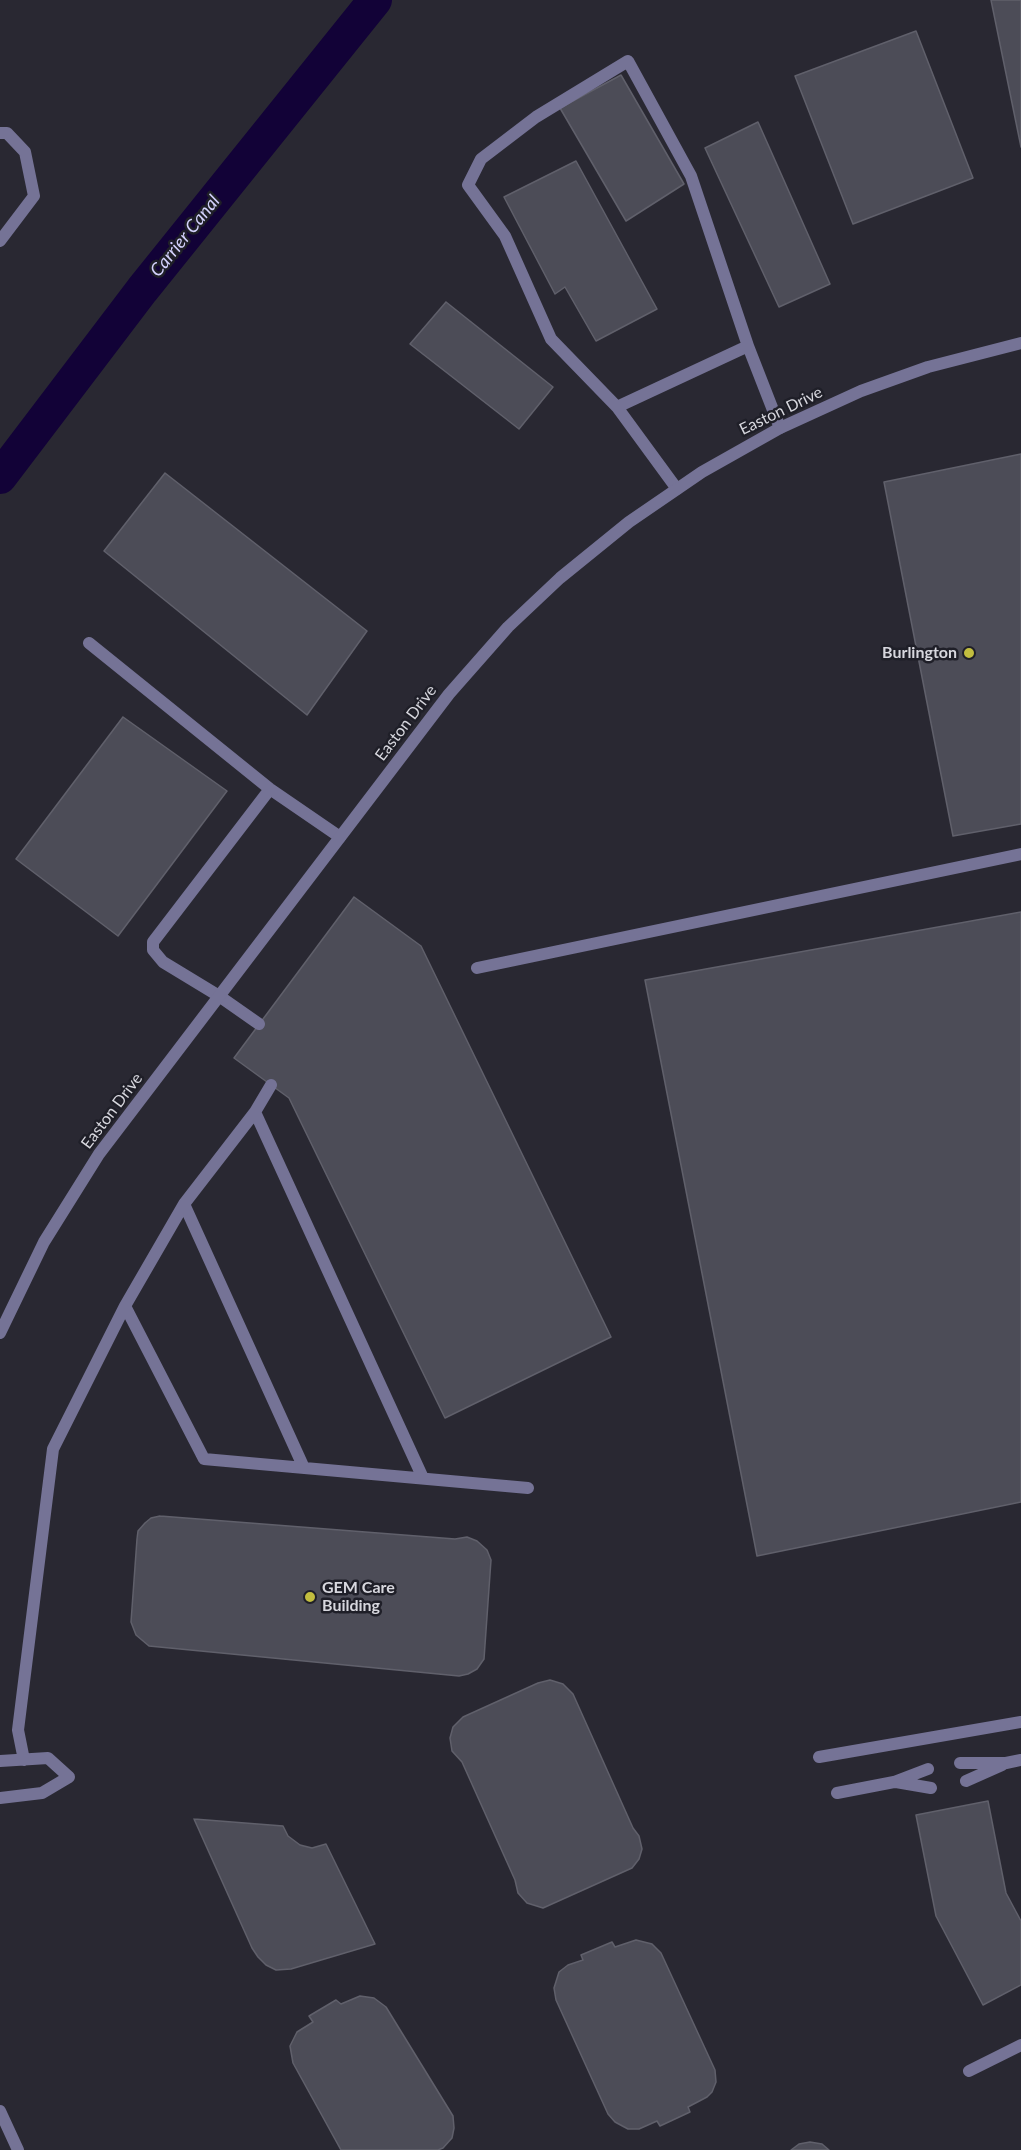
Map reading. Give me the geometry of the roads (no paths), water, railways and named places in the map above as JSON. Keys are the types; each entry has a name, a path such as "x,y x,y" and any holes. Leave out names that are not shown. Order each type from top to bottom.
{"street":[{"path":"677,489 617,407 552,339 505,236 468,185 481,159 536,117 628,61 691,176 748,346 780,428"},
{"path":"0,133 7,134 25,152 34,196 0,241"},
{"name":"Easton Drive","path":"0,1333 44,1242 99,1154 448,694 508,627 560,578 629,522 702,472 780,428 861,391 928,367 1021,343"},
{"path":"617,407 748,346"},
{"path":"89,643 270,789 340,837"},
{"path":"259,1024 219,996 162,962 153,950 153,942 270,789"},
{"path":"477,968 1021,854"},
{"path":"24,1760 18,1730 52,1449 125,1306 184,1204 255,1112 271,1084"},
{"path":"255,1112 423,1478"},
{"path":"184,1204 304,1468"},
{"path":"125,1306 204,1460 528,1488"},
{"path":"819,1757 1021,1722"},
{"path":"0,1761 48,1758 69,1777 42,1794 0,1798"},
{"path":"960,1763 1006,1763 1021,1760"},
{"path":"966,1781 1006,1763"},
{"path":"837,1793 894,1782 928,1769"},
{"path":"894,1782 931,1788"},
{"path":"969,2071 1021,2045"},
{"path":"0,2111 18,2150"}],"waterway":[{"name":"Carrier Canal","path":"0,477 142,290 375,0"}],"place":[{"name":"Burlington","path":"969,653"},
{"name":"GEM Care Building","path":"310,1597"}]}
